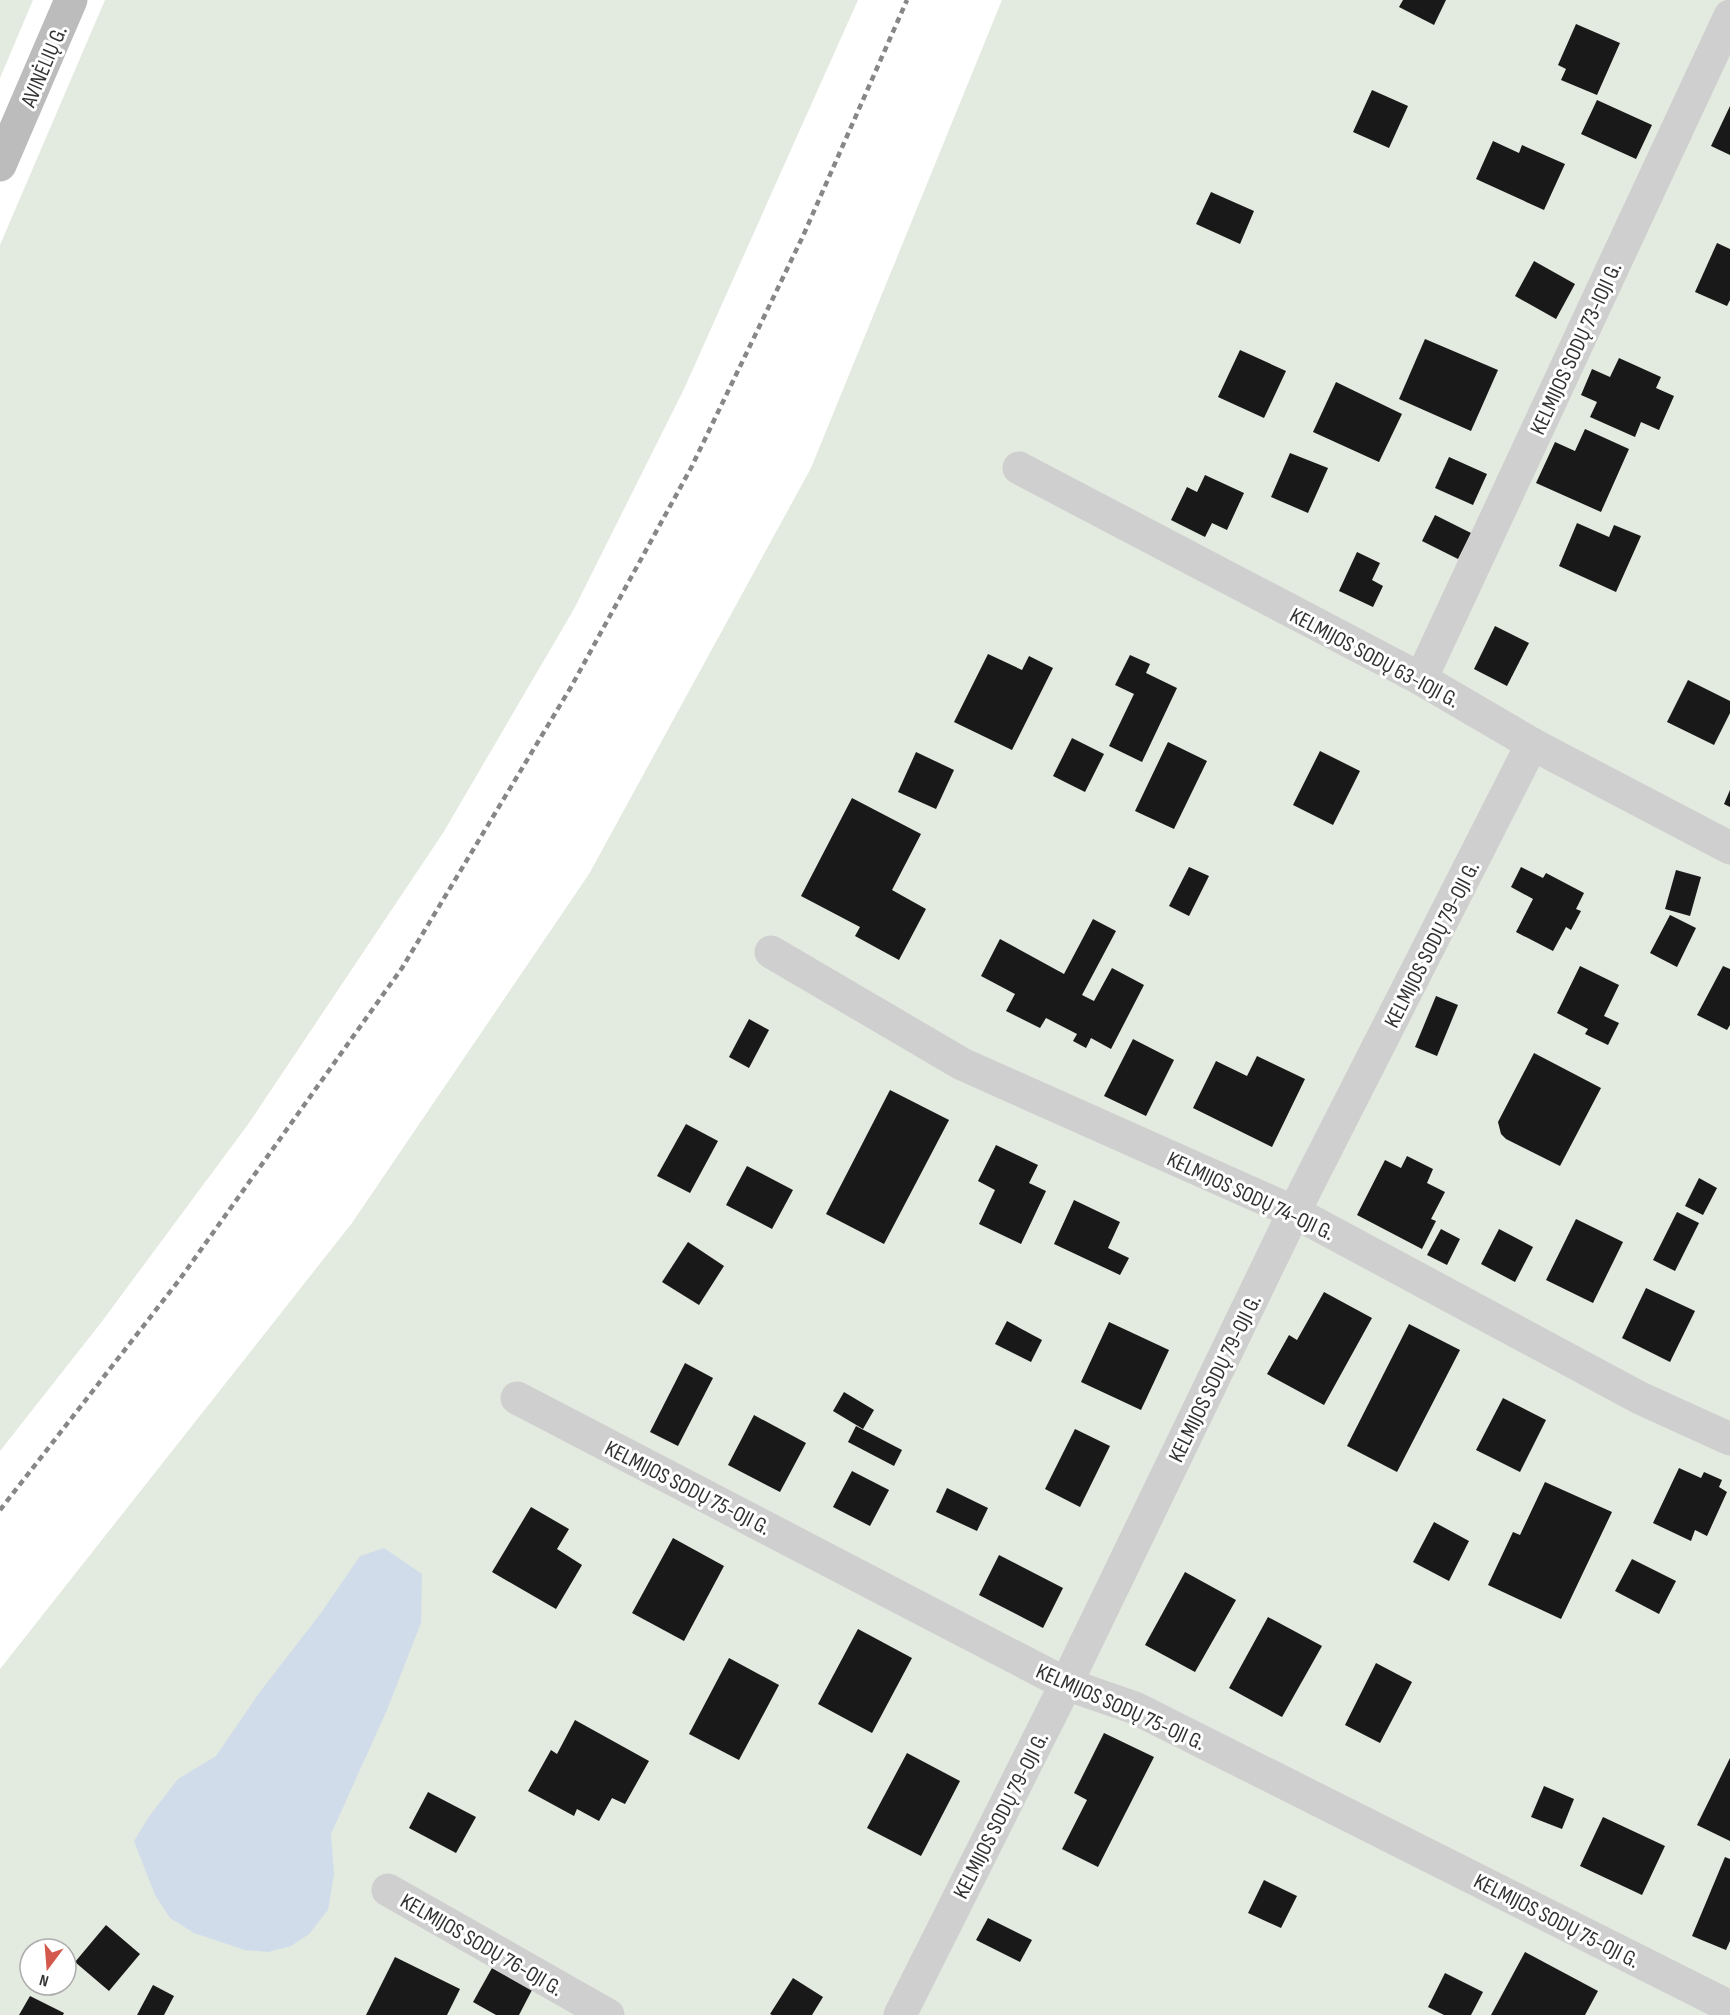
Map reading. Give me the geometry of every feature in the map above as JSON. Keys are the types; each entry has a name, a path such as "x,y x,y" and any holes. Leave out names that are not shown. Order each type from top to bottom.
{"main road":[{"name":"AVINĖLIŲ G.","path":"0,165 71,0"}],"street":[{"name":"KELMIJOS SODŲ 73-IOJI G.","path":"1421,679 1730,16"},
{"name":"KELMIJOS SODŲ 63-IOJI G.","path":"1019,468 1421,679 1532,744 1730,848"},
{"name":"KELMIJOS SODŲ 79-OJI G.","path":"900,2015 1066,1684 1294,1212 1532,744"},
{"name":"KELMIJOS SODŲ 74-OJI G.","path":"771,952 962,1064 1294,1212 1640,1398 1730,1439"},
{"name":"KELMIJOS SODŲ 75-OJI G.","path":"517,1398 1066,1684 1135,1708 1730,2007"},
{"name":"KELMIJOS SODŲ 76-OJI G.","path":"388,1890 608,2015"}],"shaded area":[{"path":"0,0 33,0 0,78"},
{"path":"105,0 858,0 684,389 574,609 443,833 249,1123 100,1324 0,1451 0,245"},
{"path":"1002,0 1730,0 1730,2015 0,2015 0,1669 352,1223 589,874 811,468"}],"water":[{"path":"384,1548 422,1574 421,1623 387,1710 331,1834 334,1874 328,1910 309,1934 291,1946 268,1952 245,1950 194,1933 170,1918 155,1895 134,1841 150,1815 178,1779 216,1756 259,1693 321,1613 360,1556"}],"building":[{"path":"1403,0 1446,0 1434,25 1399,7"},
{"path":"1576,24 1620,43 1597,95 1561,80 1566,69 1558,65"},
{"path":"1372,90 1408,106 1389,148 1353,132"},
{"path":"1597,100 1652,125 1636,159 1581,134"},
{"path":"1730,106 1730,155 1711,146"},
{"path":"1493,141 1519,153 1522,145 1565,164 1544,210 1476,179"},
{"path":"1211,192 1254,211 1240,244 1196,224"},
{"path":"1717,243 1730,249 1730,300 1727,306 1695,292"},
{"path":"1534,261 1575,284 1556,319 1515,296"},
{"path":"1425,339 1498,370 1471,431 1399,399"},
{"path":"1240,350 1286,371 1264,418 1218,397"},
{"path":"1619,358 1661,377 1656,388 1674,396 1659,430 1641,422 1635,437 1590,417 1597,402 1581,395 1592,369 1610,377"},
{"path":"1336,382 1402,414 1379,462 1313,432"},
{"path":"1585,429 1629,449 1601,512 1536,483 1555,442 1575,451"},
{"path":"1290,453 1328,468 1308,513 1271,497"},
{"path":"1449,457 1487,474 1473,505 1435,488"},
{"path":"1205,475 1244,493 1227,530 1212,523 1205,537 1171,520 1187,487 1197,492"},
{"path":"1435,515 1471,533 1458,559 1422,541"},
{"path":"1577,523 1609,537 1614,525 1641,536 1616,592 1559,566"},
{"path":"1357,552 1380,563 1372,580 1383,586 1373,607 1339,591"},
{"path":"1495,626 1529,643 1507,686 1474,669"},
{"path":"988,654 1022,670 1029,656 1053,668 1012,750 954,722"},
{"path":"1130,655 1150,664 1146,673 1177,688 1142,762 1109,746 1134,694 1115,685"},
{"path":"1688,680 1730,701 1730,713 1714,745 1667,722"},
{"path":"1072,738 1104,754 1085,792 1053,776"},
{"path":"1168,742 1207,761 1174,829 1135,811"},
{"path":"1320,751 1360,771 1333,825 1293,805"},
{"path":"916,752 954,770 936,809 898,792"},
{"path":"1730,790 1730,807 1724,804"},
{"path":"852,798 921,834 892,890 926,909 899,960 855,936 860,927 801,896"},
{"path":"1189,867 1209,876 1189,916 1169,906"},
{"path":"1521,867 1543,878 1546,873 1584,893 1576,909 1581,911 1571,930 1566,927 1553,951 1516,932 1533,899 1511,887"},
{"path":"1676,870 1701,877 1690,916 1665,909"},
{"path":"1670,915 1696,928 1677,967 1650,953"},
{"path":"1093,919 1116,931 1082,995 1094,1001 1112,968 1144,985 1111,1049 1091,1038 1086,1048 1073,1041 1077,1034 1046,1018 1040,1028 1006,1011 1015,994 981,976 1000,939 1064,974"},
{"path":"1580,966 1619,985 1604,1016 1619,1023 1608,1045 1585,1034 1588,1029 1557,1013"},
{"path":"1723,966 1730,969 1730,1025 1727,1030 1697,1015"},
{"path":"1436,996 1458,1005 1437,1056 1415,1047"},
{"path":"749,1019 769,1030 749,1068 729,1057"},
{"path":"1133,1039 1174,1060 1146,1116 1104,1096"},
{"path":"1534,1053 1601,1088 1560,1166 1506,1139 1501,1134 1498,1122"},
{"path":"1257,1056 1305,1079 1272,1147 1193,1108 1216,1061 1247,1076"},
{"path":"890,1090 949,1120 884,1244 826,1214"},
{"path":"686,1124 718,1141 690,1193 657,1176"},
{"path":"996,1145 1038,1165 1029,1183 1046,1191 1021,1244 979,1224 995,1190 978,1181"},
{"path":"1407,1156 1433,1169 1427,1183 1445,1192 1431,1219 1436,1221 1422,1249 1357,1215 1385,1160 1401,1168"},
{"path":"747,1166 793,1190 772,1229 726,1205"},
{"path":"1699,1178 1717,1188 1703,1215 1685,1206"},
{"path":"1074,1200 1120,1222 1108,1248 1129,1258 1120,1275 1054,1244"},
{"path":"1677,1212 1699,1223 1675,1271 1653,1260"},
{"path":"1576,1219 1623,1242 1593,1303 1546,1280"},
{"path":"1441,1229 1460,1239 1447,1265 1427,1255"},
{"path":"1499,1229 1533,1247 1515,1282 1481,1264"},
{"path":"688,1242 724,1266 699,1305 662,1282"},
{"path":"1646,1288 1695,1311 1670,1362 1622,1338"},
{"path":"1324,1292 1372,1318 1324,1405 1267,1374 1289,1335 1297,1340"},
{"path":"1007,1321 1042,1340 1031,1362 995,1344"},
{"path":"1109,1322 1169,1350 1141,1410 1081,1382"},
{"path":"1409,1324 1460,1350 1397,1472 1347,1446"},
{"path":"685,1363 713,1378 678,1446 650,1432"},
{"path":"844,1392 874,1410 863,1429 833,1411"},
{"path":"1503,1398 1546,1420 1520,1472 1476,1450"},
{"path":"754,1415 806,1443 780,1492 728,1465"},
{"path":"856,1426 902,1450 894,1466 848,1442"},
{"path":"1075,1429 1110,1446 1080,1507 1045,1489"},
{"path":"1679,1468 1701,1478 1704,1472 1722,1480 1719,1487 1727,1492 1707,1536 1695,1530 1691,1541 1653,1523"},
{"path":"852,1471 889,1490 870,1526 833,1507"},
{"path":"1545,1482 1612,1512 1561,1619 1488,1585 1513,1532 1520,1535"},
{"path":"947,1488 988,1508 977,1531 936,1512"},
{"path":"531,1507 569,1529 557,1549 582,1565 556,1609 492,1572"},
{"path":"1434,1522 1469,1541 1449,1581 1413,1562"},
{"path":"673,1538 724,1566 684,1641 632,1613"},
{"path":"999,1555 1063,1588 1043,1628 979,1595"},
{"path":"1632,1559 1676,1581 1659,1614 1615,1591"},
{"path":"1185,1572 1236,1600 1195,1672 1145,1645"},
{"path":"1268,1617 1322,1646 1282,1717 1229,1688"},
{"path":"858,1629 912,1658 872,1733 818,1704"},
{"path":"729,1658 779,1685 739,1760 689,1734"},
{"path":"1376,1663 1412,1682 1380,1743 1345,1725"},
{"path":"575,1720 649,1761 625,1804 612,1798 599,1821 577,1809 574,1816 528,1791 551,1750 557,1754"},
{"path":"1104,1733 1154,1757 1098,1867 1062,1849 1087,1800 1074,1793"},
{"path":"907,1753 960,1781 921,1856 867,1828"},
{"path":"1730,1758 1730,1841 1697,1825"},
{"path":"1544,1786 1574,1799 1562,1829 1531,1817"},
{"path":"428,1792 476,1817 456,1853 409,1828"},
{"path":"1603,1817 1665,1846 1642,1895 1580,1866"},
{"path":"1725,1857 1730,1859 1730,1941 1726,1950 1692,1936"},
{"path":"1264,1880 1297,1896 1281,1928 1248,1913"},
{"path":"988,1918 1032,1940 1020,1962 976,1940"},
{"path":"106,1925 140,1954 109,1991 78,1965 78,1958"},
{"path":"1525,1952 1598,1991 1585,2015 1491,2015"},
{"path":"395,1957 460,1989 447,2015 366,2015"},
{"path":"492,1968 532,1990 519,2015 496,2015 473,2002"},
{"path":"1445,1973 1483,1992 1471,2015 1444,2015 1428,2007"},
{"path":"793,1978 823,1997 812,2015 770,2014"},
{"path":"153,1985 174,1996 164,2015 137,2015"},
{"path":"29,1997 64,2013 63,2015 19,2015"}],"railway":[{"path":"0,1510 180,1279 402,968 571,687 691,468 803,236 907,0"}]}
